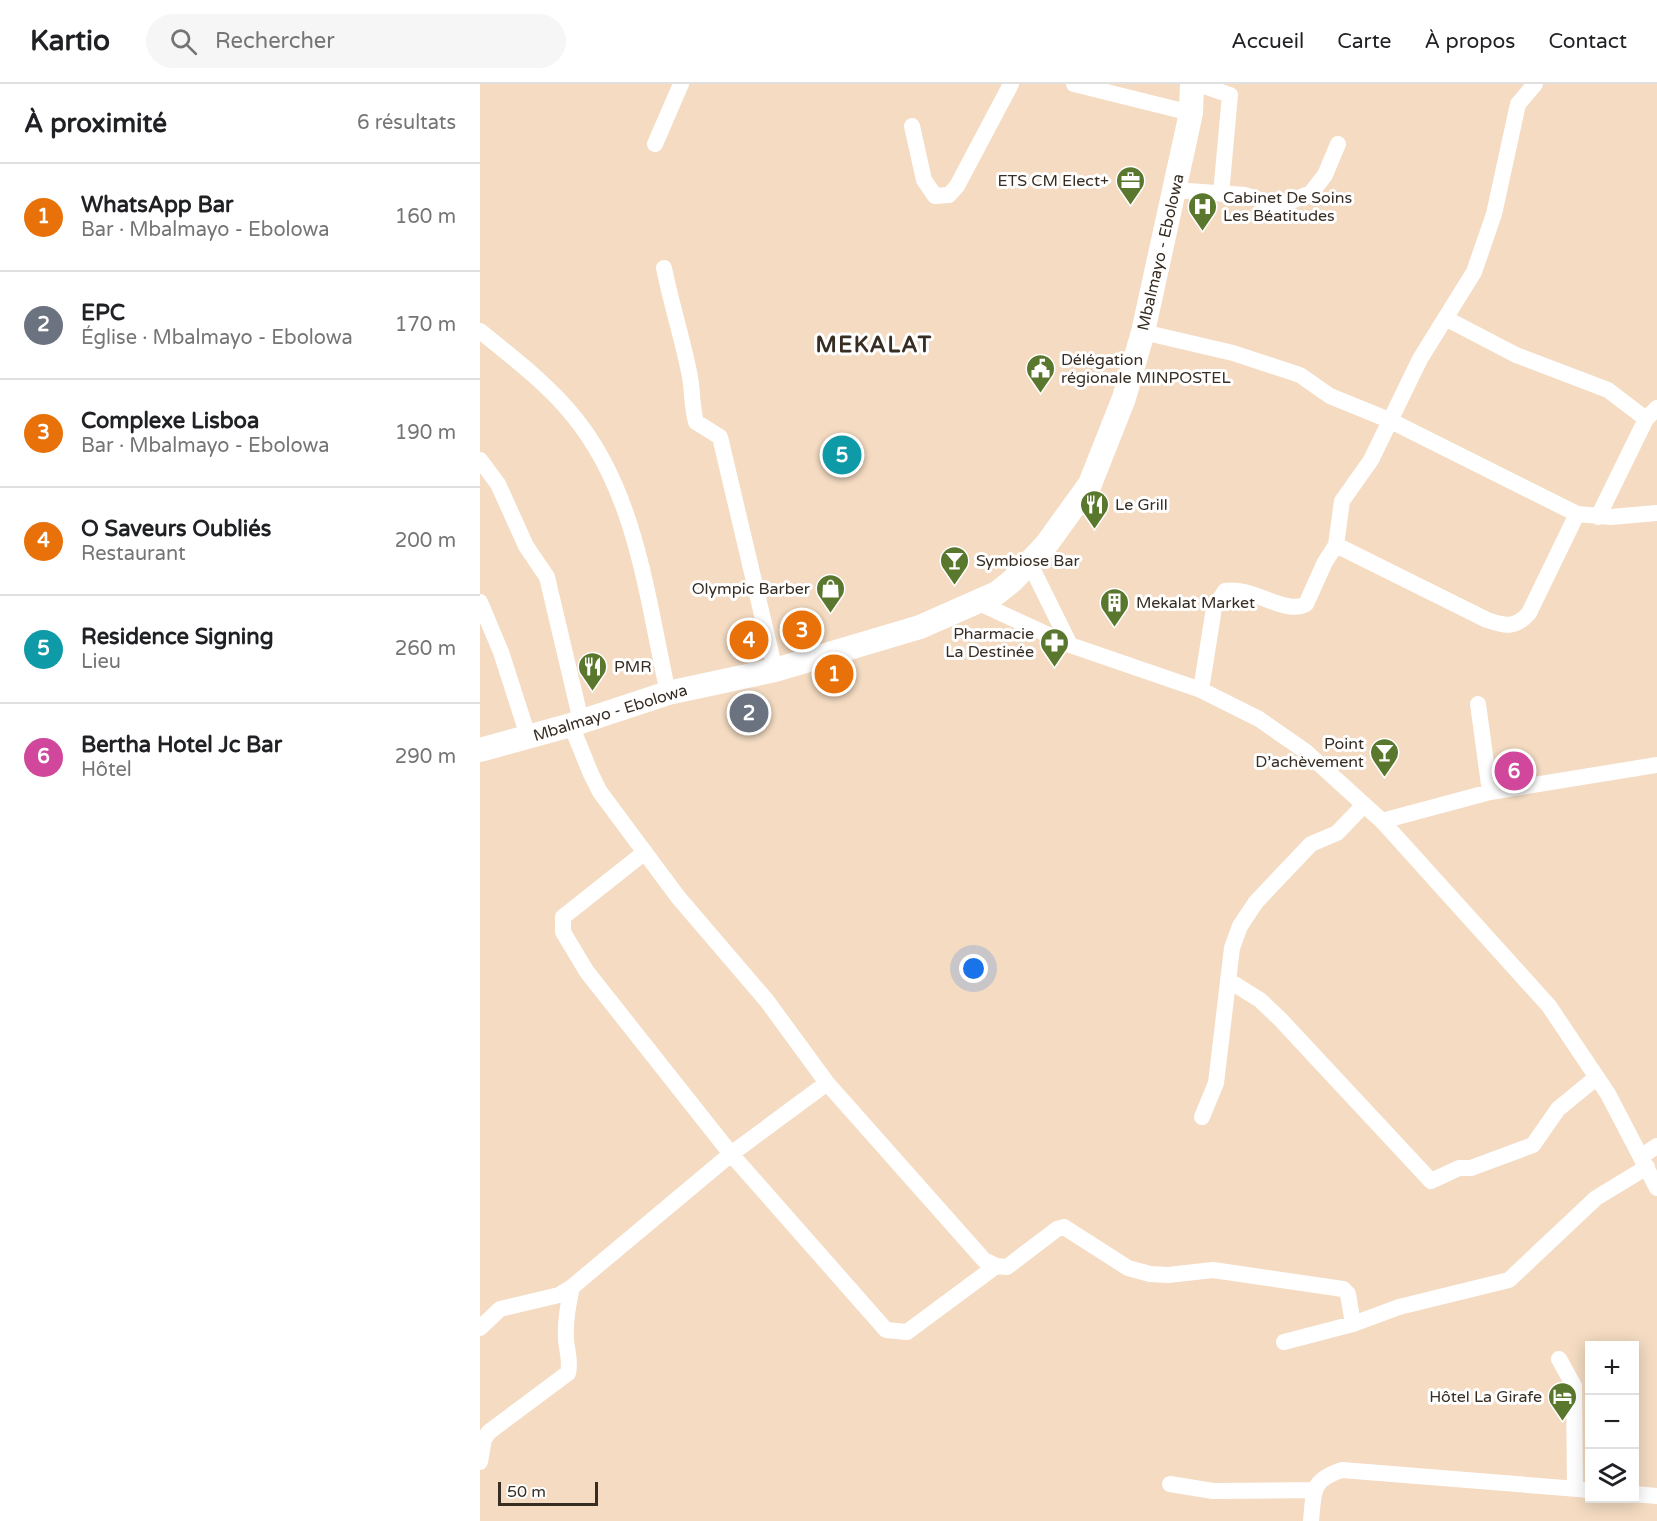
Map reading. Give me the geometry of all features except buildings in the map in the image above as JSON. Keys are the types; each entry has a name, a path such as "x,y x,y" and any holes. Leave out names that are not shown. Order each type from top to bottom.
{"highway":[{"name":"Mbalmayo - Ebolowa","path":"480,750 576,723 668,693 775,670 920,627 997,593 1030,564 1090,484 1124,398 1143,332 1191,113 1192,84"}],"street":[{"path":"655,144 681,84"},
{"path":"912,126 924,180 934,195 949,195 957,186 1011,84"},
{"path":"1074,84 1191,113"},
{"path":"1198,84 1230,95 1221,194"},
{"path":"1201,690 1214,608 1218,598 1225,591 1238,589 1293,608 1300,608 1306,604 1325,562 1336,545 1342,501 1371,459 1420,359 1447,319 1474,272 1494,214 1518,104 1535,84"},
{"path":"1174,190 1245,195 1279,206 1311,193 1325,175 1338,144"},
{"path":"664,268 690,374 693,412 696,422 720,437 775,670"},
{"path":"1447,319 1516,355 1608,390 1651,413 1598,517"},
{"path":"480,331 554,396 575,418 601,456 622,499 633,536 668,693"},
{"path":"1143,332 1233,353 1300,375 1330,396 1389,420 1577,514 1598,517 1657,513"},
{"path":"480,460 498,484 525,546 547,577 576,723 591,774 600,792 709,936 785,1023 827,1083 976,1251 996,1266 1006,1267 1014,1264 1057,1229 1064,1227 1128,1268 1150,1274 1168,1275 1213,1270 1343,1288 1348,1294 1353,1324"},
{"path":"1336,545 1487,620 1509,627 1522,622 1529,614 1577,514"},
{"path":"1030,564 1070,645"},
{"path":"480,602 501,652 528,736"},
{"path":"977,602 1070,645 1201,690 1283,735 1382,822 1548,1006 1597,1077 1657,1188"},
{"path":"1478,704 1490,792"},
{"path":"1382,822 1490,792 1657,765"},
{"path":"1202,1117 1216,1083 1232,948 1248,912 1311,844 1337,833 1363,806"},
{"path":"645,852 563,917 563,932 587,972 731,1154 886,1330 907,1332 996,1266"},
{"path":"1228,980 1260,1000 1280,1019 1431,1181 1459,1168 1471,1168 1533,1145 1558,1109 1597,1077"},
{"path":"480,1328 500,1309 559,1295 572,1287 731,1154 827,1083"},
{"path":"1284,1342 1353,1324 1399,1307 1509,1280 1596,1198 1644,1161 1657,1146"},
{"path":"480,1462 484,1439 489,1432 568,1374 571,1362 566,1342 566,1317 572,1287"},
{"path":"1311,1521 1314,1490 1321,1479 1342,1470 1582,1490 1574,1386 1559,1359"},
{"path":"1170,1484 1213,1491 1314,1490"},
{"path":"1639,1495 1657,1497"}],"place":[{"name":"ETS CM Elect+","path":"1130,206"},
{"name":"Cabinet De Soins Les Béatitudes","path":"1202,232"},
{"name":"Délégation régionale MINPOSTEL","path":"1040,394"},
{"name":"Residence Signing","path":"842,455"},
{"name":"Le Grill","path":"1094,530"},
{"name":"Symbiose Bar","path":"955,586"},
{"name":"Olympic Barber","path":"831,614"},
{"name":"Mekalat Market","path":"1115,628"},
{"name":"Complexe Lisboa","path":"802,630"},
{"name":"O Saveurs Oubliés","path":"749,640"},
{"name":"Pharmacie La Destinée","path":"1055,668"},
{"name":"WhatsApp Bar","path":"834,674"},
{"name":"PMR","path":"593,692"},
{"name":"EPC","path":"749,713"},
{"name":"Bertha Hotel Jc Bar","path":"1514,771"},
{"name":"Point D’achèvement","path":"1385,778"},
{"name":"Hôtel La Girafe","path":"1563,1422"}],"district":[{"name":"MEKALAT","path":"874,344"}]}
